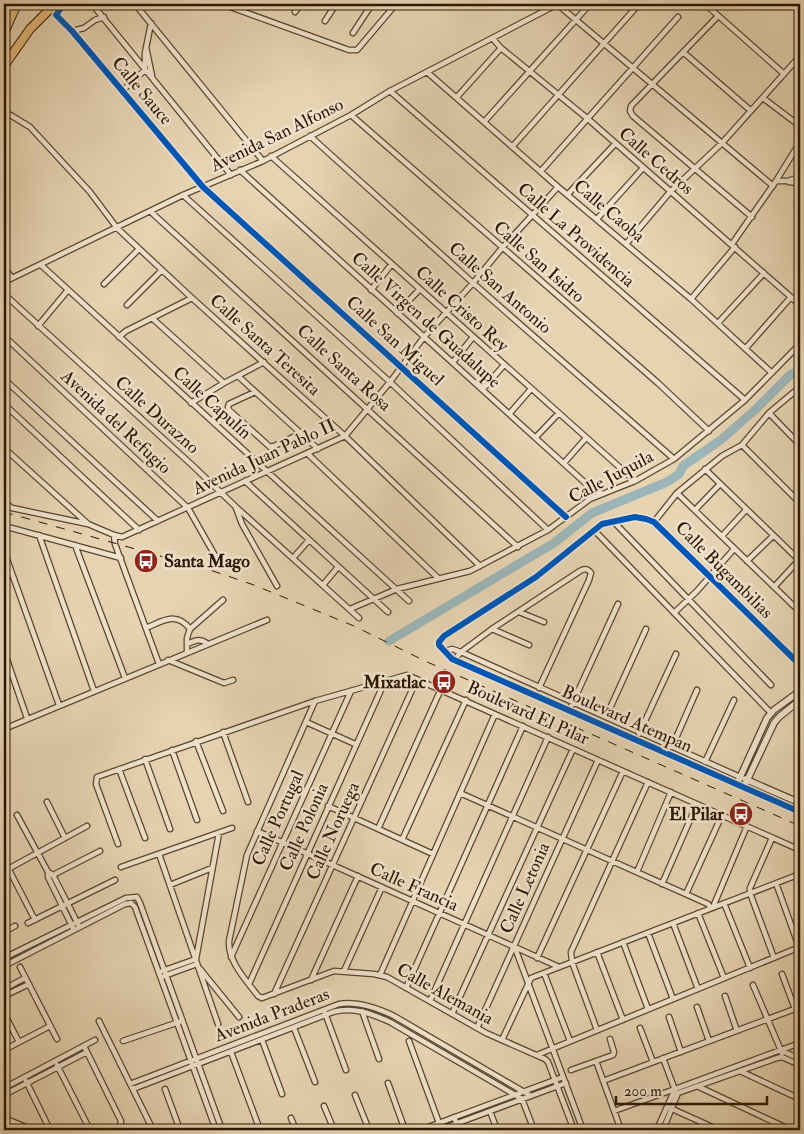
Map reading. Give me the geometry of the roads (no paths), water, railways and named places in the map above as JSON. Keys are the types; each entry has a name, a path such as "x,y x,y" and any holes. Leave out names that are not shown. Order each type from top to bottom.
{"highway":[{"path":"4,33 17,4"},
{"path":"4,66 30,29 55,4"}],"street":[{"name":"Calle Sauce","path":"64,4 56,15 72,31 203,187"},
{"path":"92,4 231,174"},
{"path":"135,4 263,160"},
{"path":"222,4 349,50 357,50 396,4"},
{"path":"295,12 300,4"},
{"path":"325,21 336,4"},
{"path":"353,33 372,4"},
{"path":"558,4 722,143 775,183 800,177"},
{"name":"Avenida San Alfonso","path":"4,282 271,156 351,115 390,91 558,4"},
{"path":"484,122 590,4"},
{"path":"512,147 639,4"},
{"path":"705,4 783,73"},
{"path":"718,16 651,84 631,106 630,111 633,116 752,217"},
{"path":"72,31 84,28 95,20 104,17"},
{"path":"541,171 678,17"},
{"path":"122,91 145,70 146,47 151,23"},
{"name":"Calle Cedros","path":"493,38 501,48 588,119 800,305"},
{"path":"146,47 152,78"},
{"path":"457,97 501,48"},
{"path":"683,52 750,110"},
{"path":"626,244 670,192 722,143 800,56"},
{"name":"Calle Caoba","path":"427,72 691,299 772,373"},
{"name":"Calle La Providencia","path":"390,91 745,400"},
{"path":"763,98 800,126"},
{"name":"Calle Santa Teresita","path":"4,112 30,127 90,192 117,228 345,436 480,566"},
{"name":"Calle San Isidro","path":"351,115 658,383 709,431"},
{"name":"Calle San Antonio","path":"310,136 674,459"},
{"path":"691,299 733,245 800,142"},
{"path":"568,194 615,144"},
{"name":"Calle Cristo Rey","path":"271,156 635,481"},
{"path":"597,219 643,168"},
{"name":"Calle Virgen de Guadalupe","path":"240,170 593,490 603,494"},
{"path":"788,181 800,183"},
{"name":"Avenida Juan Pablo II","path":"114,535 122,537 140,530 345,436 369,409 424,337 474,283 502,248 558,186"},
{"name":"Calle San Miguel","path":"203,187 566,517"},
{"path":"183,196 390,382 548,530"},
{"name":"Calle Santa Rosa","path":"151,212 518,546"},
{"path":"104,284 139,249"},
{"name":"Calle Capulín","path":"41,265 409,601"},
{"path":"371,290 391,265"},
{"path":"4,267 12,278"},
{"path":"127,305 162,270"},
{"path":"718,323 764,273"},
{"path":"38,326 68,290"},
{"path":"397,313 419,290"},
{"name":"Calle Durazno","path":"4,294 359,618"},
{"path":"746,348 791,297"},
{"path":"119,337 126,331 192,298"},
{"path":"152,318 224,382"},
{"name":"Avenida del Refugio","path":"4,336 188,508 217,559"},
{"path":"453,362 473,337"},
{"name":"Calle Juquila","path":"350,610 397,589 470,571 548,530 590,499 635,481 674,459 745,400 800,344"},
{"path":"191,403 224,382 264,362"},
{"path":"483,389 504,365"},
{"path":"238,376 318,449"},
{"path":"4,379 158,521"},
{"path":"510,413 531,389"},
{"path":"445,651 439,645 444,636 536,576 602,524 635,517 646,518 654,522 677,493 722,456 742,444 769,413 800,389"},
{"path":"255,392 229,404 229,410 270,447 300,434"},
{"path":"794,392 800,398"},
{"path":"4,404 140,530"},
{"path":"769,413 800,444"},
{"path":"536,438 558,414"},
{"path":"564,463 586,438"},
{"path":"742,444 800,503"},
{"path":"4,448 88,524"},
{"path":"308,454 438,578"},
{"path":"705,469 772,536 800,561 774,587"},
{"path":"245,481 388,612"},
{"path":"694,510 720,484"},
{"path":"590,499 593,490"},
{"path":"677,493 800,612"},
{"path":"4,502 9,506 88,524 114,535 159,664"},
{"path":"236,507 242,524 277,586"},
{"path":"722,536 746,510"},
{"path":"613,521 771,685"},
{"name":"Calle Bugambilias","path":"654,522 795,660"},
{"path":"4,526 121,558"},
{"path":"594,530 771,713"},
{"path":"39,536 94,690"},
{"path":"747,561 772,536"},
{"path":"293,558 308,540"},
{"path":"75,545 125,678"},
{"path":"674,613 734,549"},
{"path":"4,551 59,705"},
{"path":"323,585 338,567"},
{"path":"454,660 492,629 583,569 589,570 591,572 539,688"},
{"path":"186,653 190,629 223,600"},
{"path":"570,711 618,604"},
{"path":"518,612 544,622"},
{"path":"146,628 173,618 180,619 190,629"},
{"path":"4,729 94,690 267,620"},
{"path":"492,629 529,645"},
{"path":"606,718 646,629"},
{"path":"187,644 195,640 202,640 208,644"},
{"path":"4,651 28,718"},
{"name":"Boulevard Atempan","path":"800,804 462,652 445,651 454,660 800,812"},
{"path":"636,740 676,654"},
{"path":"168,660 224,683 232,680"},
{"name":"Boulevard El Pilar","path":"118,844 96,784 96,778 145,759 315,701 404,675 418,679 466,700 800,850"},
{"name":"Calle Noruega","path":"274,994 418,679"},
{"name":"Calle Polonia","path":"249,984 355,744 385,681"},
{"path":"378,829 441,689"},
{"name":"Calle Portugal","path":"231,957 351,690"},
{"path":"672,747 697,690"},
{"path":"737,784 771,713 800,691"},
{"path":"793,697 800,699"},
{"path":"744,787 777,719 800,699"},
{"path":"402,840 466,700"},
{"path":"705,762 734,700"},
{"path":"274,994 260,998 231,957 230,941 245,863 257,831 315,701"},
{"path":"380,975 495,714"},
{"path":"306,722 355,744"},
{"path":"406,988 523,726"},
{"path":"223,732 248,802"},
{"path":"430,1001 548,737"},
{"path":"196,742 223,811"},
{"path":"452,1014 573,748"},
{"path":"172,750 197,820"},
{"path":"145,759 170,829"},
{"name":"Calle Letonia","path":"477,1028 598,760"},
{"path":"120,769 145,838"},
{"path":"537,958 623,771"},
{"path":"597,1030 572,962 571,952 648,782"},
{"path":"637,872 671,792"},
{"path":"460,793 708,904 712,908"},
{"path":"47,802 65,838"},
{"path":"662,884 696,804"},
{"path":"328,806 433,854"},
{"path":"16,815 37,853 74,930"},
{"path":"686,894 722,815"},
{"path":"8,869 87,826"},
{"path":"712,908 746,826"},
{"path":"121,867 232,828"},
{"name":"Calle Francia","path":"257,831 558,967"},
{"path":"219,833 197,964 239,1017"},
{"path":"772,838 750,888 750,893 774,958"},
{"path":"48,875 53,875 100,851"},
{"path":"159,854 218,1024"},
{"path":"4,860 35,920"},
{"path":"170,885 212,868"},
{"path":"502,1040 531,978 800,874"},
{"path":"53,875 79,928"},
{"path":"311,980 358,876"},
{"path":"28,923 115,880"},
{"path":"537,1055 800,947 776,883"},
{"path":"344,971 382,888"},
{"path":"131,903 133,896"},
{"path":"4,958 126,898 137,897 166,972 193,1060"},
{"path":"4,966 125,904 131,903"},
{"path":"131,903 135,907 176,1023 222,1130"},
{"path":"724,903 750,968"},
{"path":"698,913 724,978"},
{"path":"674,923 698,989"},
{"path":"4,932 15,926"},
{"path":"648,933 673,999"},
{"path":"623,942 648,1009"},
{"path":"514,947 583,1130"},
{"path":"597,952 623,1020"},
{"path":"159,974 197,964"},
{"path":"20,967 57,1039"},
{"name":"Calle Alemania","path":"274,994 334,971 380,975 387,977 477,1028 537,1055"},
{"path":"544,973 570,1041"},
{"path":"603,1080 798,1008 782,974"},
{"path":"4,989 26,978"},
{"path":"4,996 28,984"},
{"path":"753,985 782,1051 782,1057"},
{"path":"725,996 737,1031"},
{"name":"Avenida Praderas","path":"130,1084 323,1010 346,1003 361,1004 394,1016 530,1096"},
{"path":"361,1004 362,1012 379,1058"},
{"path":"696,1007 709,1041"},
{"path":"323,1010 346,1070"},
{"name":"Avenida Praderas","path":"133,1089 341,1010 362,1012 390,1022 522,1099"},
{"path":"4,1012 19,1042"},
{"path":"669,1017 680,1052"},
{"path":"122,1042 182,1020"},
{"path":"99,1021 153,1130"},
{"path":"4,1050 50,1026"},
{"path":"294,1028 315,1082"},
{"path":"640,1028 653,1062"},
{"path":"4,1088 96,1040"},
{"path":"262,1040 282,1094"},
{"path":"571,1070 613,1055 614,1052 610,1040"},
{"path":"409,1041 439,1123"},
{"path":"614,1111 800,1044"},
{"path":"84,1046 122,1124 109,1130"},
{"path":"782,1051 800,1059"},
{"path":"4,1095 87,1052"},
{"path":"231,1052 260,1130"},
{"path":"537,1055 548,1062 574,1130"},
{"path":"655,1130 678,1093 777,1058 782,1057 800,1065"},
{"path":"663,1058 678,1093"},
{"path":"55,1061 90,1130"},
{"path":"596,1061 621,1130"},
{"path":"195,1065 216,1130"},
{"path":"734,1067 800,1099"},
{"path":"159,1072 162,1078"},
{"path":"24,1077 50,1130"},
{"path":"420,1130 563,1077"},
{"path":"495,1084 500,1078"},
{"path":"388,1083 405,1130"},
{"path":"439,1130 566,1083"},
{"path":"690,1083 791,1130"},
{"path":"165,1089 180,1130"},
{"path":"663,1130 675,1089"},
{"path":"355,1095 369,1130"},
{"path":"522,1099 534,1130"},
{"path":"324,1106 334,1130"},
{"path":"670,1108 719,1130"},
{"path":"490,1111 497,1130"},
{"path":"454,1117 459,1130"},
{"path":"4,1118 33,1130"},
{"path":"291,1118 296,1130"}],"waterway":[{"path":"389,641 554,543 592,513 667,482 679,474 683,466 722,439 790,375 800,370"}],"railway":[{"path":"4,512 210,570 254,585 354,626 425,661 800,826"}],"place":[{"name":"Santa Mago","path":"146,561"},
{"name":"Mixatlac","path":"444,682"},
{"name":"El Pilar","path":"741,814"}]}
